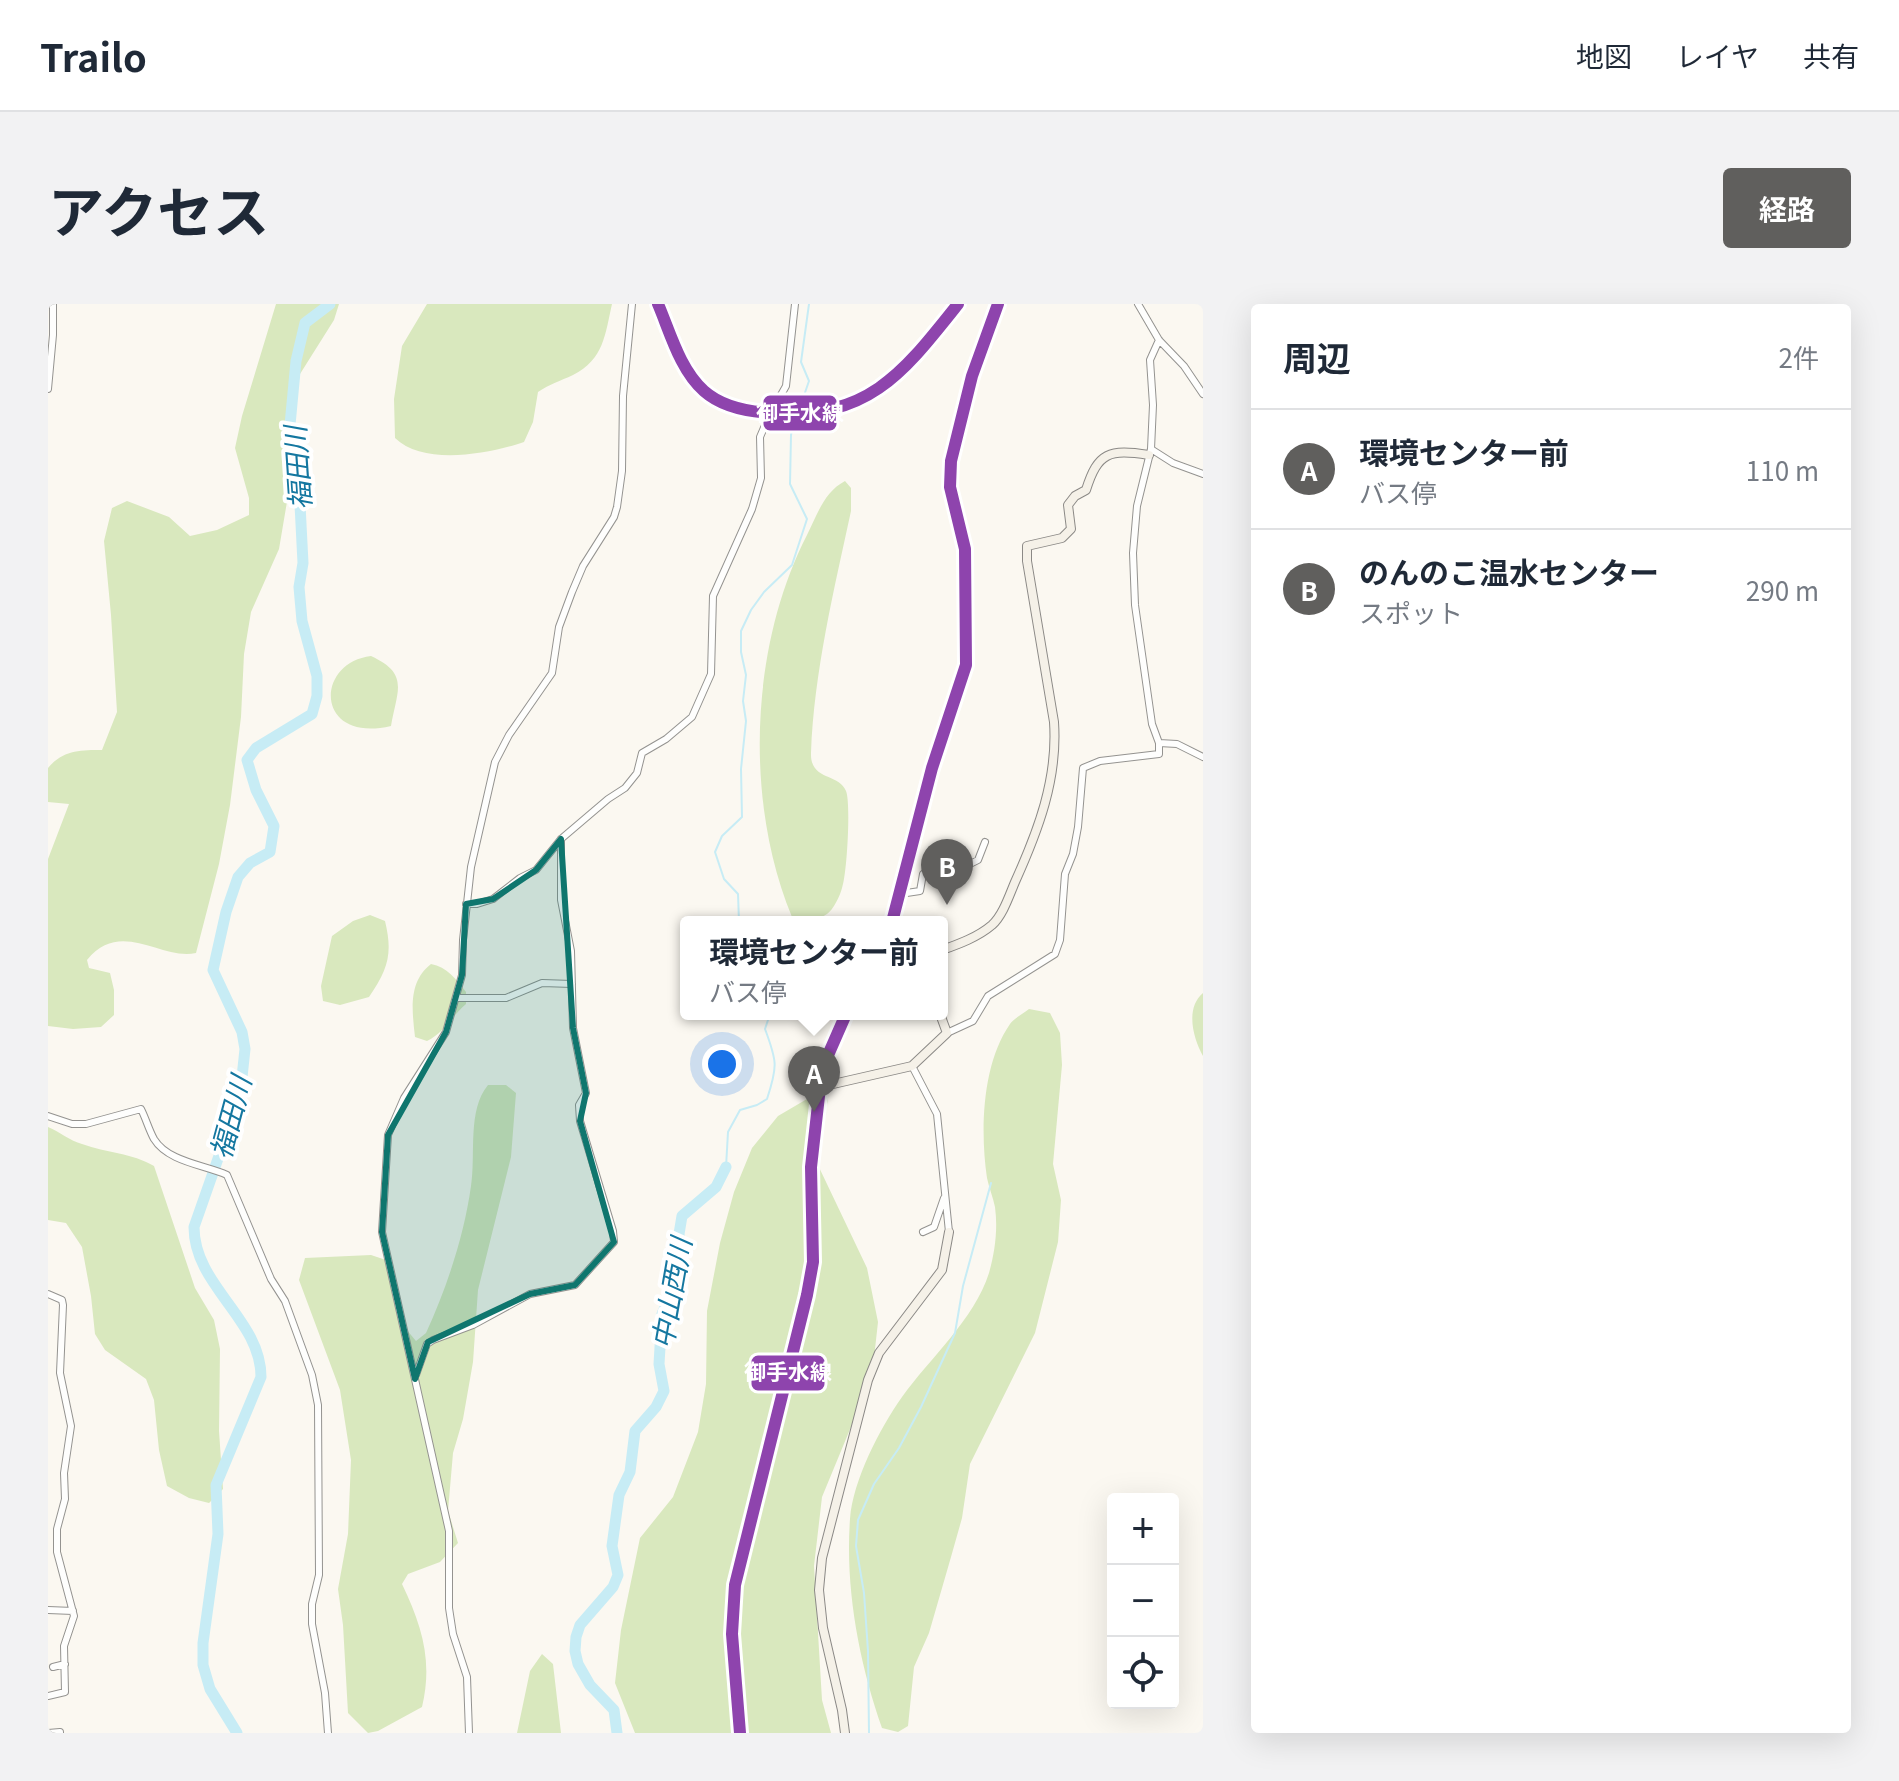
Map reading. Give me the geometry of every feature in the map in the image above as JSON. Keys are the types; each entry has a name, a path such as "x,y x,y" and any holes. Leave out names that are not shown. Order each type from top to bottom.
{"street":[{"path":"48,389 53,304"},
{"path":"469,1733 467,1677 453,1634 449,1608 449,1531 382,1232 388,1135 404,1098 446,1032 456,998 462,975 471,867 495,762 509,735 552,673 559,627 572,592 583,566 617,507 632,304"},
{"path":"658,304 693,378 702,390 724,403 769,416 841,407 866,398 923,349 958,304"},
{"path":"466,904 493,899 536,870 561,839 625,788 637,773 642,753 666,739 692,717 711,674 713,596 752,509 761,478 760,437 786,386 795,304"},
{"path":"894,916 932,768 966,665 966,557 950,487 951,461 972,376 998,304"},
{"path":"1138,304 1159,340 1184,366 1203,394"},
{"path":"820,1087 912,1066 947,1033 973,1021 988,996 1055,954 1060,940 1065,874 1078,827 1083,768 1100,761 1159,754 1135,605 1133,553 1137,506 1150,452 1153,405 1150,360 1159,340"},
{"path":"948,948 978,935 999,916 1026,859 1048,798 1056,748 1054,722 1027,546 1062,538 1071,529 1068,505 1075,496 1086,490 1093,468 1101,458 1118,453 1150,452 1203,474"},
{"path":"1159,743 1177,744 1203,757"},
{"path":"415,1379 427,1344 473,1325 530,1294 575,1285 614,1242 580,1121 579,1105 586,1093 573,1028 571,951 561,900 561,839"},
{"path":"900,894 920,891 923,874 928,871 978,860 985,842"},
{"path":"456,998 506,998 542,983 572,984"},
{"path":"740,1733 732,1634 735,1585 807,1295 813,1262 811,1167 820,1087 825,1062 843,1020"},
{"path":"942,1020 947,1033"},
{"path":"845,1733 823,1628 819,1590 822,1558 868,1380 879,1353 942,1270 949,1232 937,1114 912,1066"},
{"path":"48,1116 72,1124 86,1124 141,1109 155,1141 164,1150 227,1175 271,1279 285,1301 312,1375 318,1405 319,1575 312,1604 312,1624 325,1693 328,1733"},
{"path":"923,1232 934,1227 945,1195"},
{"path":"48,1294 62,1300 60,1373 71,1426 57,1552 73,1611 64,1646 65,1692 48,1696"},
{"path":"48,1524 58,1524"},
{"path":"48,1610 73,1611"},
{"path":"53,1667 65,1664"},
{"path":"48,1733 60,1732"}],"highlighted area":[{"path":"561,839 573,1028 586,1093 580,1121 614,1242 575,1285 530,1294 428,1342 415,1379 382,1232 388,1135 446,1032 462,975 466,904 493,899 536,870"}],"green space":[{"path":"276,304 339,304 334,320 300,374 293,418 290,484 279,549 251,612 244,654 241,717 230,805 219,864 196,953 169,952 127,941 113,942 100,948 87,960 89,968 110,973 114,1015 101,1027 73,1029 48,1026 48,859 69,804 48,802 48,768 66,754 102,750 117,712 104,541 112,508 127,501 169,517 190,536 217,530 249,515 249,498 235,448"},
{"path":"427,304 612,304 602,345 591,362 573,375 538,392 533,422 524,442 475,453 439,455 407,447 395,438 394,399 402,346"},
{"path":"845,481 851,488 851,511 820,662 811,753 815,768 837,781 846,791 847,855 842,888 829,912 823,916 792,916 766,824 760,724 765,674 774,625 788,579 822,505"},
{"path":"371,656 391,669 398,684 391,726 366,728 348,724 336,714 331,700 332,686 339,672 352,662"},
{"path":"370,915 385,921 388,952 381,978 369,997 340,1005 323,1001 321,986 332,936 353,921"},
{"path":"431,964 446,971 459,983 466,992 466,1004 438,1034 427,1041 415,1037 413,997 418,979"},
{"path":"1203,993 1203,1056 1196,1041 1192,1015 1197,999"},
{"path":"1029,1009 1050,1013 1060,1033 1062,1065 1053,1164 1061,1200 1058,1242 1035,1333 970,1464 962,1518 929,1633 914,1667 908,1726 898,1732 882,1728 860,1651 850,1572 852,1504 862,1471 885,1424 902,1397 962,1323 989,1273 996,1224 985,1160 985,1098 1001,1040 1012,1022"},
{"path":"488,1085 506,1085 516,1093 511,1157 478,1290 473,1362 463,1419 453,1453 448,1511 458,1543 440,1562 408,1574 402,1584 424,1644 426,1674 422,1707 378,1731 368,1733 348,1713 338,1589 348,1534 351,1460 340,1390 299,1280 305,1258 371,1255 389,1261 406,1329 416,1341 426,1333 448,1279 464,1224 472,1174 477,1107"},
{"path":"817,1089 827,1093 828,1101 816,1161 867,1268 878,1322 872,1376 822,1497 814,1566 822,1700 831,1733 635,1733 615,1683 621,1630 640,1538 673,1497 698,1432 706,1384 707,1311 734,1192 752,1148 778,1116 807,1099"},
{"path":"48,1127 78,1143 137,1158 154,1166 195,1288 214,1320 220,1349 219,1431 223,1489 209,1503 189,1498 167,1486 159,1450 154,1400 146,1379 105,1350 95,1334 82,1247 66,1223 48,1220"},
{"path":"542,1654 553,1664 561,1733 517,1733 530,1671"}],"waterway":[{"name":"福田川","path":"237,1733 210,1689 203,1665 203,1643 218,1534 216,1485 261,1377 251,1337 204,1267 194,1227 240,1096 245,1049 242,1032 213,970 226,912 238,877 250,863 270,852 274,826 256,790 247,760 256,748 312,714 317,696 317,676 302,621 299,485 290,425 296,361 305,323 330,304"},
{"path":"800,407 809,381 801,362 809,304"},
{"path":"739,916 738,894 724,879 715,852 722,836 742,817 746,675 741,631 764,592 792,565 807,519 790,484 794,419"},
{"path":"726,1167 728,1132 740,1110 767,1099 771,1088 775,1064 765,1029 768,1020"},
{"name":"中山西川","path":"617,1733 614,1710 590,1685 578,1664 576,1637 580,1625 613,1587 618,1575 612,1546 619,1495 630,1472 635,1431 656,1407 664,1391 659,1364 662,1314 679,1276 682,1216 716,1187 726,1167"},
{"path":"869,1733 864,1593 856,1546 858,1520 874,1484 899,1448 921,1407 955,1333 963,1286 991,1183"}],"transit line":[{"name":"御手水線","path":"658,304 682,362 704,391 736,408 773,413 806,413 835,408 881,387 919,351 958,304"},
{"name":"御手水線","path":"894,916 932,768 966,665 965,549 950,487 951,461 972,376 998,304"},
{"name":"御手水線","path":"740,1733 732,1634 735,1585 807,1295 813,1262 811,1167 820,1087 825,1062 843,1020"}],"place":[{"name":"のんのこ温水センター","path":"947,905"},
{"name":"環境センター前","path":"814,1112"}]}
